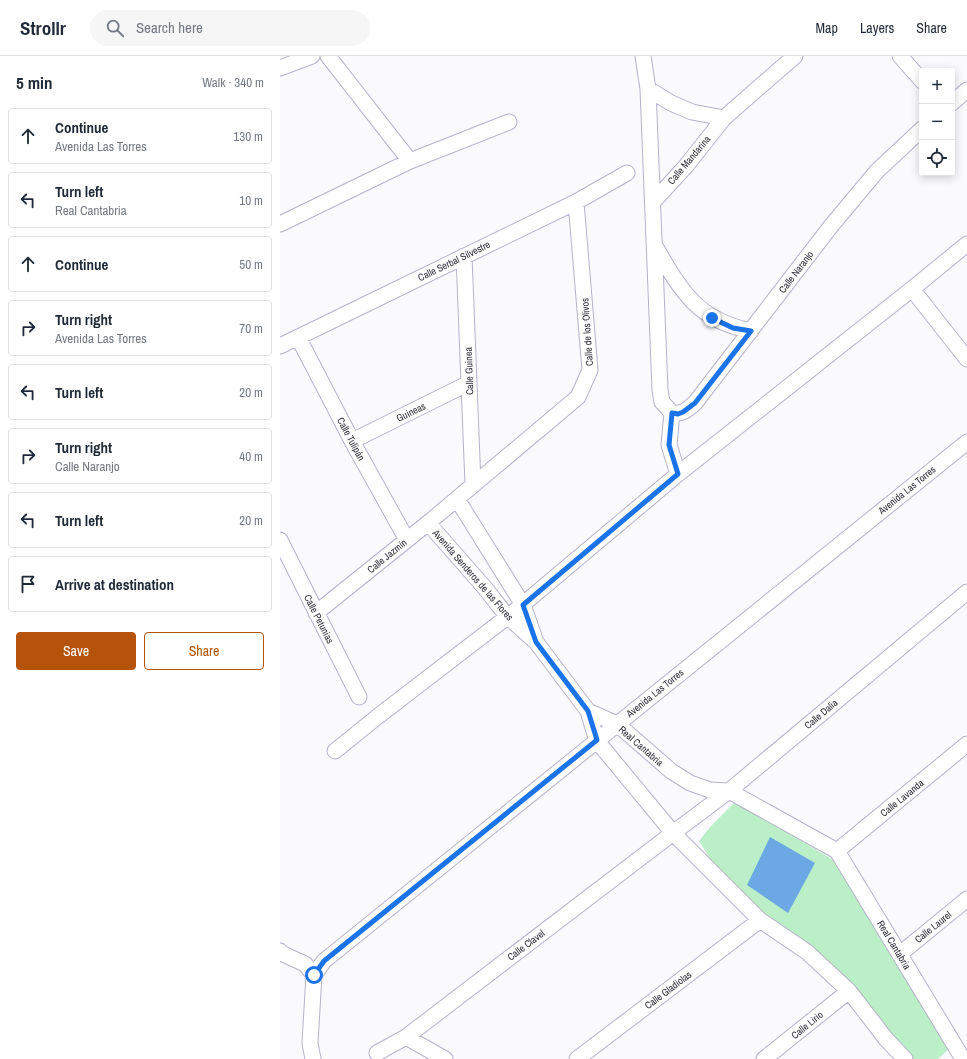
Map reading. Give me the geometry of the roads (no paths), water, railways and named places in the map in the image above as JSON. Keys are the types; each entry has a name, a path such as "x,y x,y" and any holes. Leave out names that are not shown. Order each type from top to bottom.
{"street":[{"path":"280,68 312,56"},
{"path":"328,56 410,161"},
{"path":"643,56 648,89 660,390 662,402 672,413 669,445 678,474"},
{"name":"Calle Mandarina","path":"653,202 686,166 724,118 795,56"},
{"path":"900,56 919,78"},
{"path":"648,89 671,103 692,112 724,118"},
{"path":"955,100 967,90"},
{"path":"280,224 410,161 509,122"},
{"name":"Calle Naranjo","path":"672,413 678,414 683,412 695,403 832,226 877,171 919,132"},
{"name":"Calle Serbal Silvestre","path":"280,346 576,202 627,173"},
{"name":"Calle de los Olivos","path":"457,499 578,397 590,370 576,202"},
{"path":"654,243 669,270 693,304 712,318 733,328 751,331"},
{"path":"335,751 523,605 678,474 967,244"},
{"name":"Calle Guinea","path":"464,256 473,485"},
{"path":"912,289 967,359"},
{"name":"Calle Tulipán","path":"298,337 352,441 407,540"},
{"name":"Guineas","path":"352,441 469,383"},
{"name":"Avenida Las Torres","path":"314,975 324,961 967,442"},
{"name":"Calle Jazmín","path":"316,613 457,499"},
{"name":"Avenida Senderos de las Flores","path":"457,499 523,605 536,642"},
{"name":"Avenida Senderos de las Flores","path":"428,523 485,588 507,616 536,642 588,711"},
{"name":"Calle Petunias","path":"280,540 359,697"},
{"name":"Calle Dalia","path":"672,833 729,791 967,592"},
{"path":"588,711 597,740 672,833 760,920 807,952 849,990 886,1039 905,1059"},
{"name":"Real Cantabria","path":"588,711 616,724 671,771 690,783 710,790 729,791 837,851 962,1056"},
{"name":"Calle Lavanda","path":"837,851 967,744"},
{"name":"Calle Clavel","path":"377,1053 406,1037 672,833"},
{"name":"Calle Laurel","path":"900,954 967,899"},
{"name":"Calle Gladiolas","path":"577,1059 760,920"},
{"path":"280,952 305,964 314,975 310,1043 313,1059"},
{"name":"Calle Lirio","path":"764,1059 849,990"},
{"path":"406,1037 445,1059"}],"water":[{"path":"770,837 815,863 788,913 747,885"}]}
